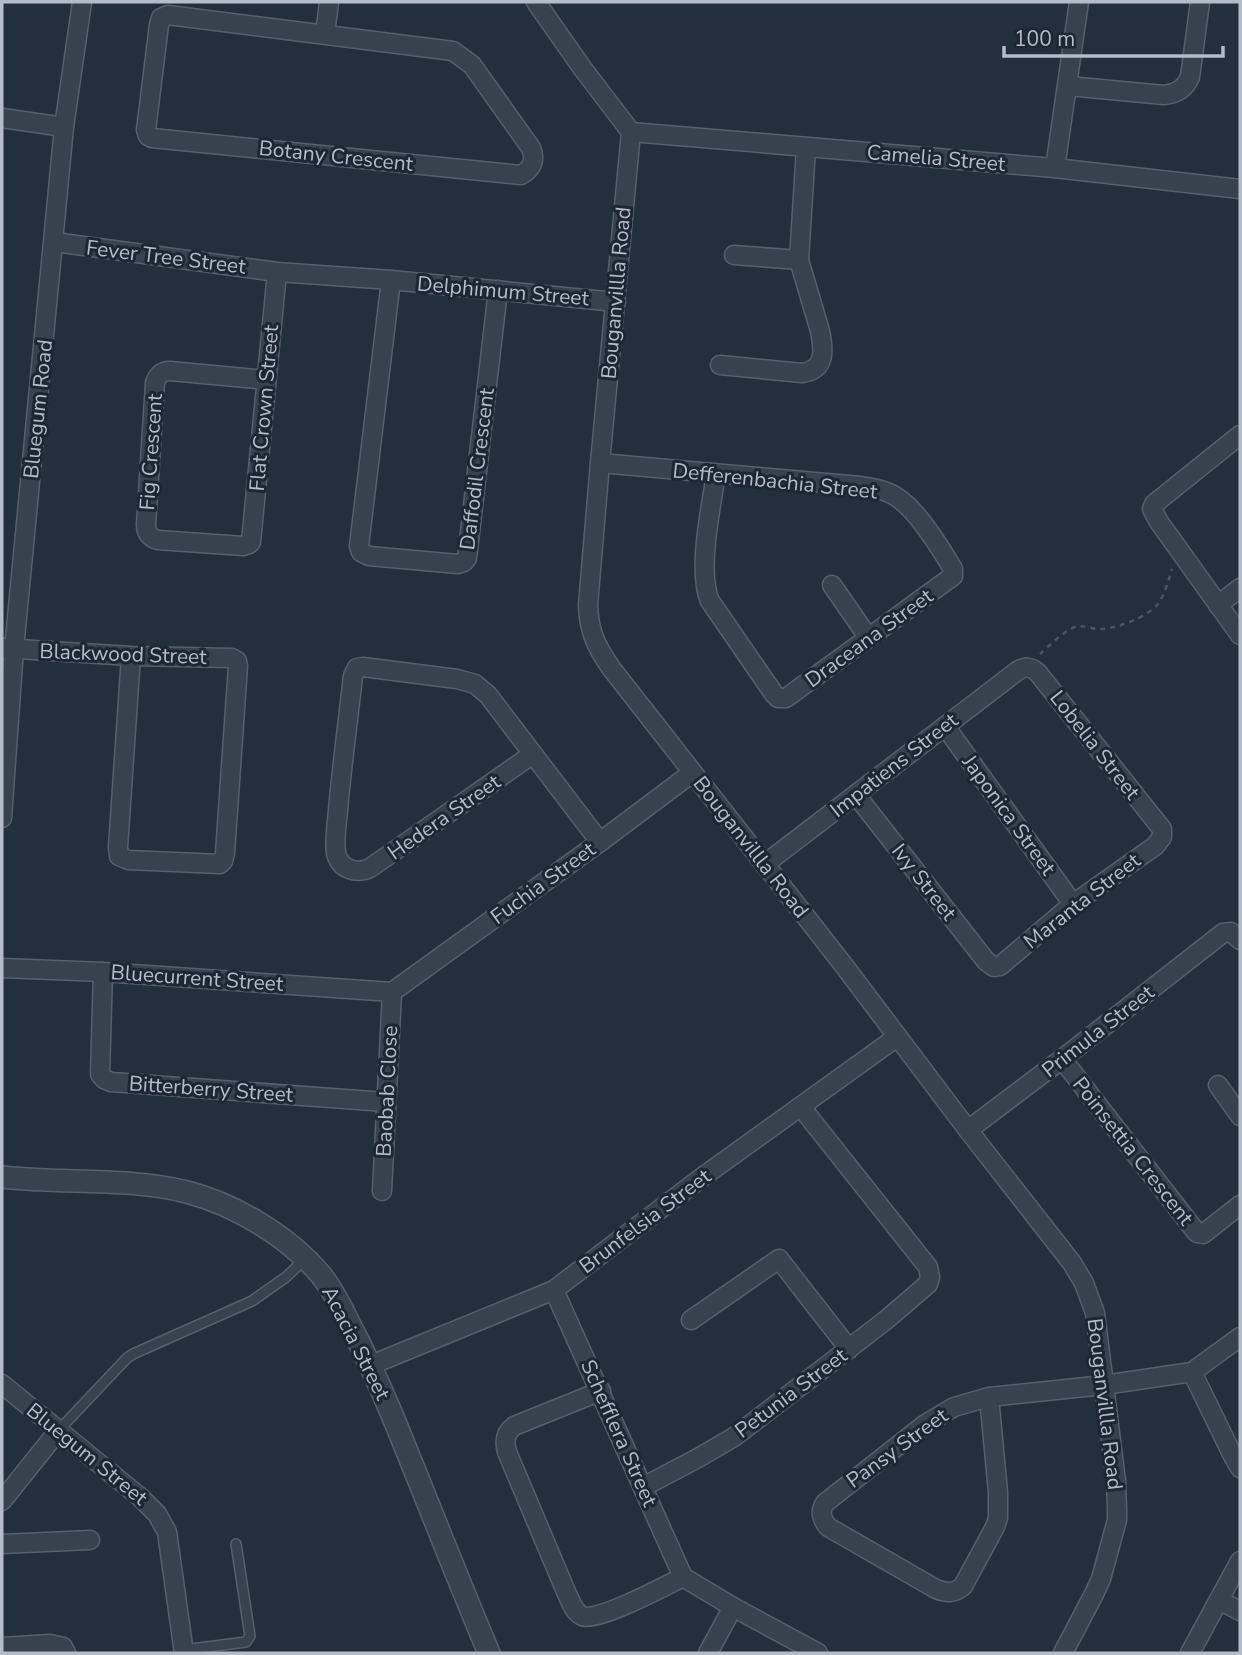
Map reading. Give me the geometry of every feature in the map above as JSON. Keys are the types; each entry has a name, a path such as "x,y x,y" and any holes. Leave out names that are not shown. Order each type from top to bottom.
{"street":[{"name":"Bluegum Road","path":"2,818 8,648 54,242 64,127 82,2"},
{"path":"325,34 329,2"},
{"path":"536,2 631,132"},
{"path":"1055,168 1079,2"},
{"path":"1068,86 1164,95 1184,88 1190,77 1200,2"},
{"name":"Botany Crescent","path":"163,16 325,34 445,49 460,54 472,65 531,148 534,157 531,167 521,174 152,138 147,134 159,25 163,16"},
{"path":"2,118 64,127"},
{"name":"Camelia Street","path":"631,132 1055,168 1240,189"},
{"name":"Bouganvillla Road","path":"631,132 588,605 590,627 597,646 611,668 834,952 1084,1283 1095,1313 1116,1481 1117,1520 1094,1594 1063,1653"},
{"path":"720,365 802,373 815,370 820,365 820,331 799,260 806,148"},
{"name":"Fever Tree Street","path":"54,242 277,272 391,280"},
{"path":"734,255 799,260"},
{"name":"Flat Crown Street","path":"249,544 252,538 277,272"},
{"name":"Delphimum Street","path":"391,280 616,302"},
{"name":"Daffodil Crescent","path":"391,280 359,546 361,552 369,556 458,564 467,558 498,290"},
{"name":"Fig Crescent","path":"249,544 243,546 158,540 147,533 155,383 160,373 166,371 266,380"},
{"path":"1240,435 1153,506 1153,512 1240,635"},
{"name":"Defferenbachia Street","path":"600,463 860,486 886,492 897,497 911,510 933,537 954,571"},
{"name":"Draceana Street","path":"716,474 705,556 705,590 774,694 781,699 789,697 951,578 954,571"},
{"path":"832,585 868,637"},
{"path":"1218,605 1240,588"},
{"name":"Blackwood Street","path":"8,648 131,656 232,657 237,661 225,853 223,861 218,864 128,860 119,856 131,656"},
{"name":"Hedera Street","path":"363,667 457,679 475,684 488,695 533,754 370,868 359,872 352,871 338,859 336,843 353,676 356,669 363,667"},
{"name":"Impatiens Street","path":"765,864 1024,668"},
{"name":"Lobelia Street","path":"1024,668 1031,668 1038,673 1162,829"},
{"name":"Japonica Street","path":"945,726 1073,904"},
{"path":"533,754 600,842"},
{"name":"Fuchia Street","path":"392,992 692,773"},
{"name":"Ivy Street","path":"856,795 986,961 994,967"},
{"name":"Maranta Street","path":"994,967 1000,966 1073,904 1155,846 1162,837 1162,829"},
{"name":"Primula Street","path":"968,1130 1223,933 1234,936"},
{"name":"Bluecurrent Street","path":"2,968 103,972 392,992"},
{"name":"Bitterberry Street","path":"103,972 100,1074 104,1079 111,1082 386,1102"},
{"name":"Baobab Close","path":"382,1191 392,992"},
{"name":"Brunfelsia Street","path":"371,1365 554,1290 691,1185 897,1037"},
{"name":"Poinsettia Crescent","path":"1062,1059 1197,1233 1203,1234 1240,1205"},
{"path":"1218,1085 1240,1116"},
{"name":"Petunia Street","path":"643,1487 726,1442 849,1349 928,1284 928,1267 801,1107"},
{"name":"Acacia Street","path":"2,1177 125,1183 188,1192 245,1216 306,1259 331,1289 371,1365 488,1653"},
{"path":"691,1320 779,1259 849,1349"},
{"name":"Schefflera Street","path":"554,1290 683,1577"},
{"path":"1240,1337 1192,1372 1240,1468"},
{"name":"Pansy Street","path":"989,1397 998,1518 963,1587 949,1592 936,1589 828,1527 822,1518 822,1508 829,1499 924,1425 954,1407 989,1397 1104,1385 1192,1372"},
{"name":"Bluegum Street","path":"2,1384 152,1507 161,1519 169,1541 183,1651"},
{"path":"601,1391 514,1426 505,1440 507,1452 567,1594 579,1614 592,1618 683,1577 818,1653"},
{"path":"2,1500 58,1431"},
{"path":"2,1544 90,1540"},
{"path":"1190,1653 1240,1561"},
{"path":"1219,1600 1240,1611"},
{"path":"708,1653 733,1607"},
{"path":"2,1647 50,1644 64,1649"}],"lane":[{"path":"58,1431 127,1358 253,1301 306,1259"},
{"path":"183,1651 246,1642 250,1636 236,1544"}],"path":[{"path":"1024,668 1073,627 1097,630 1109,628 1141,616 1156,606 1166,588 1175,544"}]}
